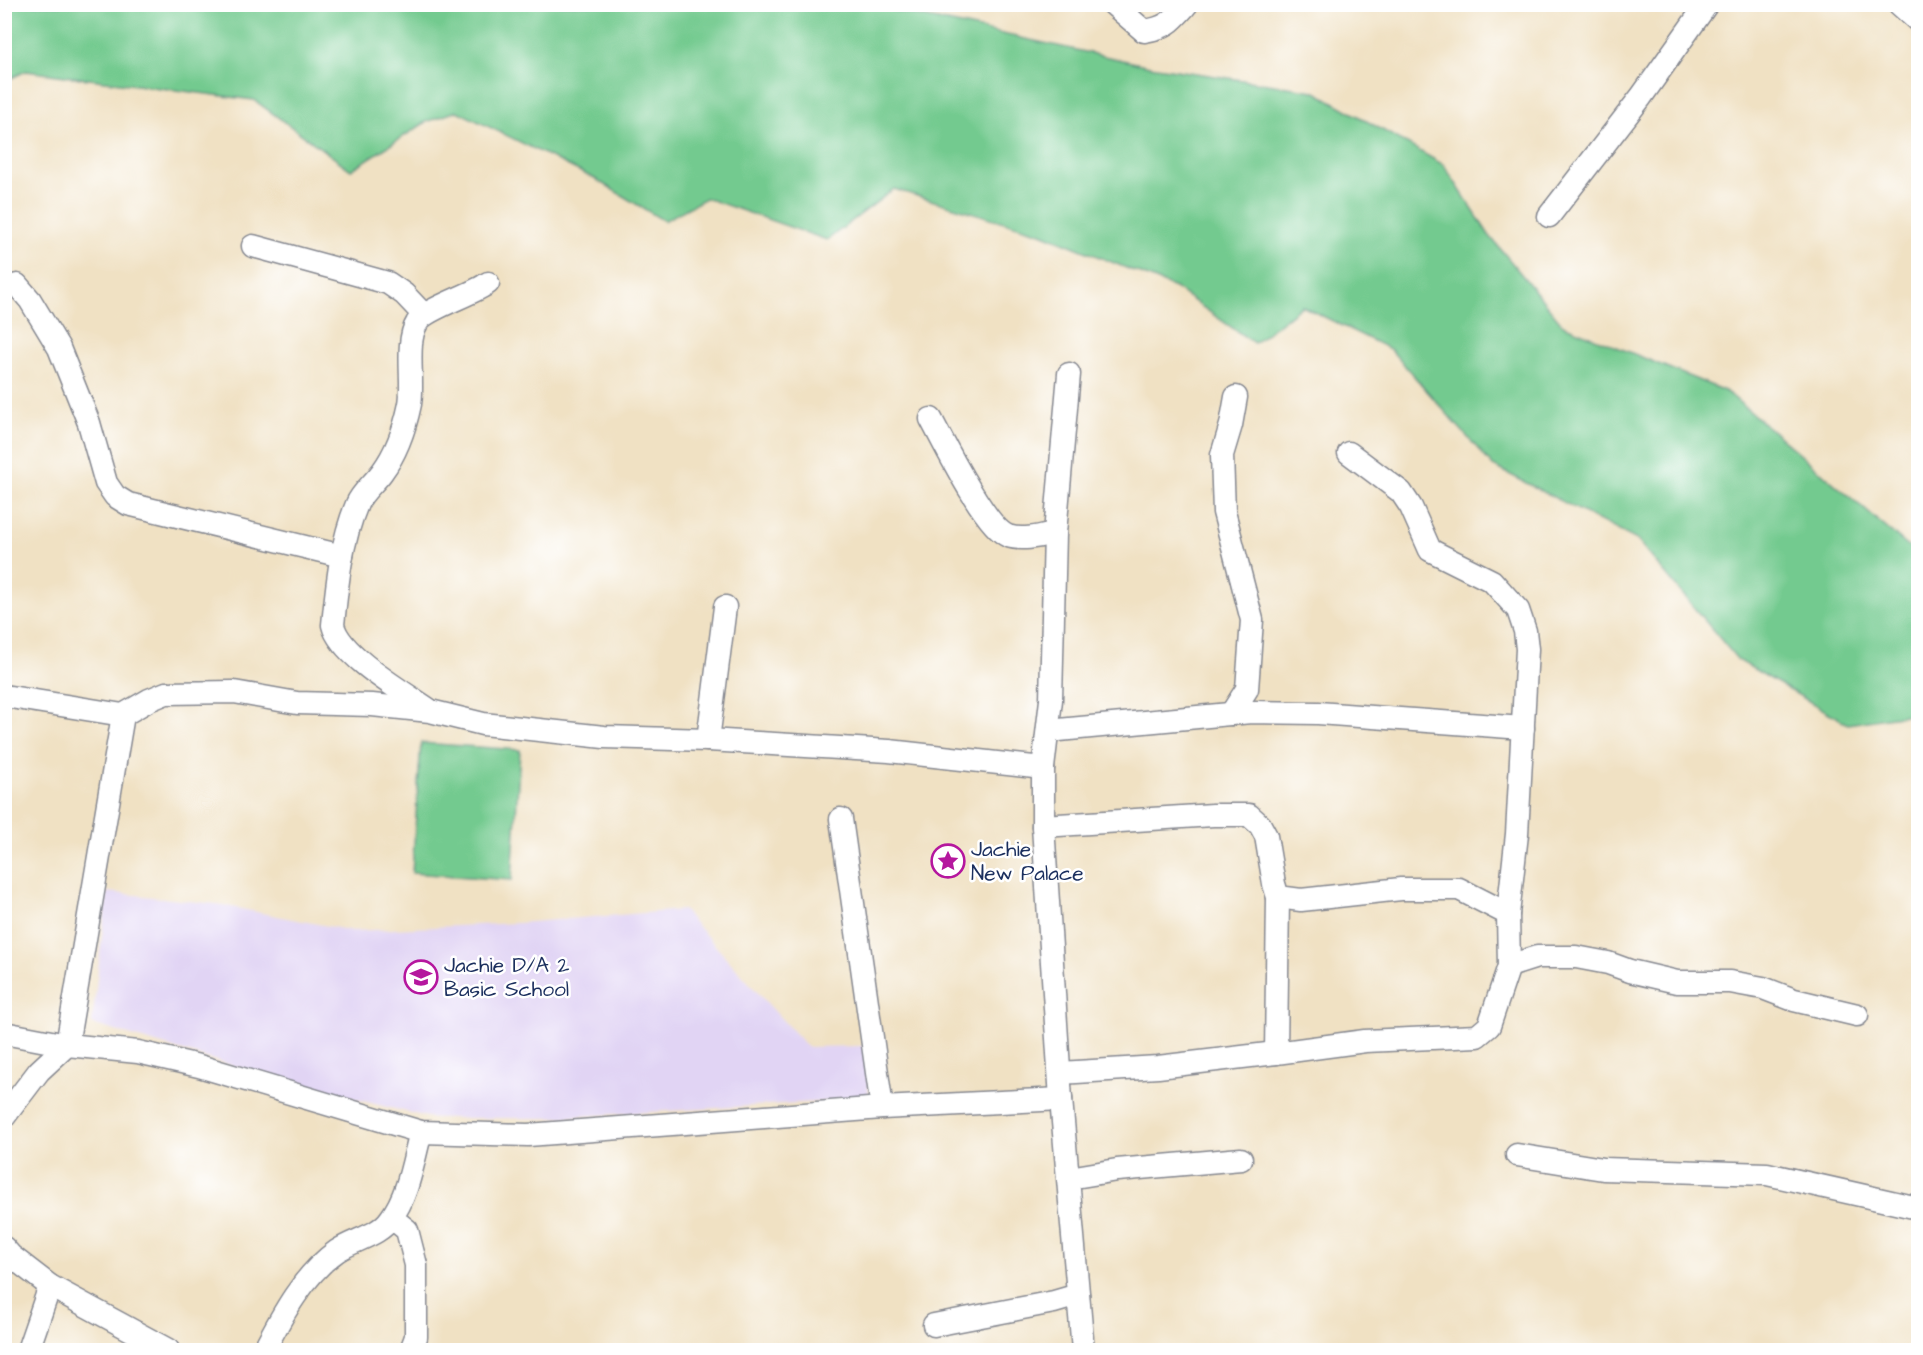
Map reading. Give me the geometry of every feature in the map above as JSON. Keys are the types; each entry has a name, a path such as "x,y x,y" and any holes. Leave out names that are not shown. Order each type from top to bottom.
{"street":[{"path":"1113,4 1144,30 1157,29 1169,24 1187,4"},
{"path":"1549,216 1641,97 1707,4"},
{"path":"1899,4 1918,21"},
{"path":"253,246 388,283 404,294 424,315"},
{"path":"430,711 369,668 343,646 335,634 333,625 342,556 357,502 385,468 403,433 410,402 410,351 416,323 424,315 477,291 488,283"},
{"path":"17,285 30,300 59,348 89,423 106,483 115,496 128,504 342,556"},
{"path":"1069,374 1055,533 1048,731 1042,768 1043,826 1061,1099 1083,1350"},
{"path":"1231,714 1247,689 1252,620 1224,512 1222,455 1236,397"},
{"path":"931,419 976,500 995,525 1008,536 1030,538 1055,533"},
{"path":"1060,1073 1158,1067 1365,1041 1478,1036 1490,1026 1509,966 1508,914 1517,834 1526,631 1518,610 1492,581 1430,550 1411,507 1401,492 1349,453"},
{"path":"708,740 725,607"},
{"path":"4,696 123,715 148,700 166,693 234,692 297,703 372,705 430,711 494,726 604,737 708,740 889,751 1042,768"},
{"path":"1048,731 1251,712 1318,713 1523,728"},
{"path":"4,1117 39,1071 67,1045 123,715"},
{"path":"1043,826 1213,814 1249,815 1260,825 1266,836 1278,897 1276,1053"},
{"path":"841,819 882,1108"},
{"path":"1278,897 1301,900 1401,889 1459,889 1508,914"},
{"path":"1509,966 1537,957 1576,957 1608,963 1630,971 1677,982 1730,982 1763,988 1794,1000 1857,1016"},
{"path":"4,1033 67,1045 138,1052 200,1066 421,1132 528,1135 882,1108 1061,1099"},
{"path":"264,1350 298,1293 322,1263 339,1250 383,1228 392,1218 401,1202 421,1132"},
{"path":"1517,1155 1603,1169 1767,1174 1918,1208"},
{"path":"1068,1178 1117,1170 1240,1159"},
{"path":"392,1218 407,1230 416,1265 416,1337 411,1350"},
{"path":"4,1248 50,1287 168,1350"},
{"path":"28,1350 50,1287"},
{"path":"934,1325 1054,1302 1078,1295"}],"shaded area":[{"name":"Jachie D/A 2 Basic School","path":"107,892 216,904 353,931 518,923 683,910 807,1047 866,1046 869,1099 549,1118 431,1118 291,1083 92,1024"}],"green space":[{"path":"4,5 869,5 1150,66 1314,91 1444,165 1489,235 1563,325 1727,392 1918,555 1918,713 1848,724 1738,660 1637,540 1493,466 1390,349 1302,306 1254,343 1175,288 1041,233 894,189 827,240 706,198 664,221 595,179 457,111 426,122 351,170 254,100 26,71 5,81"},
{"path":"421,743 520,750 512,880 412,873"}],"place":[{"name":"Jachie New Palace","path":"948,861"},
{"name":"Jachie D/A 2 Basic School","path":"421,977"}]}
